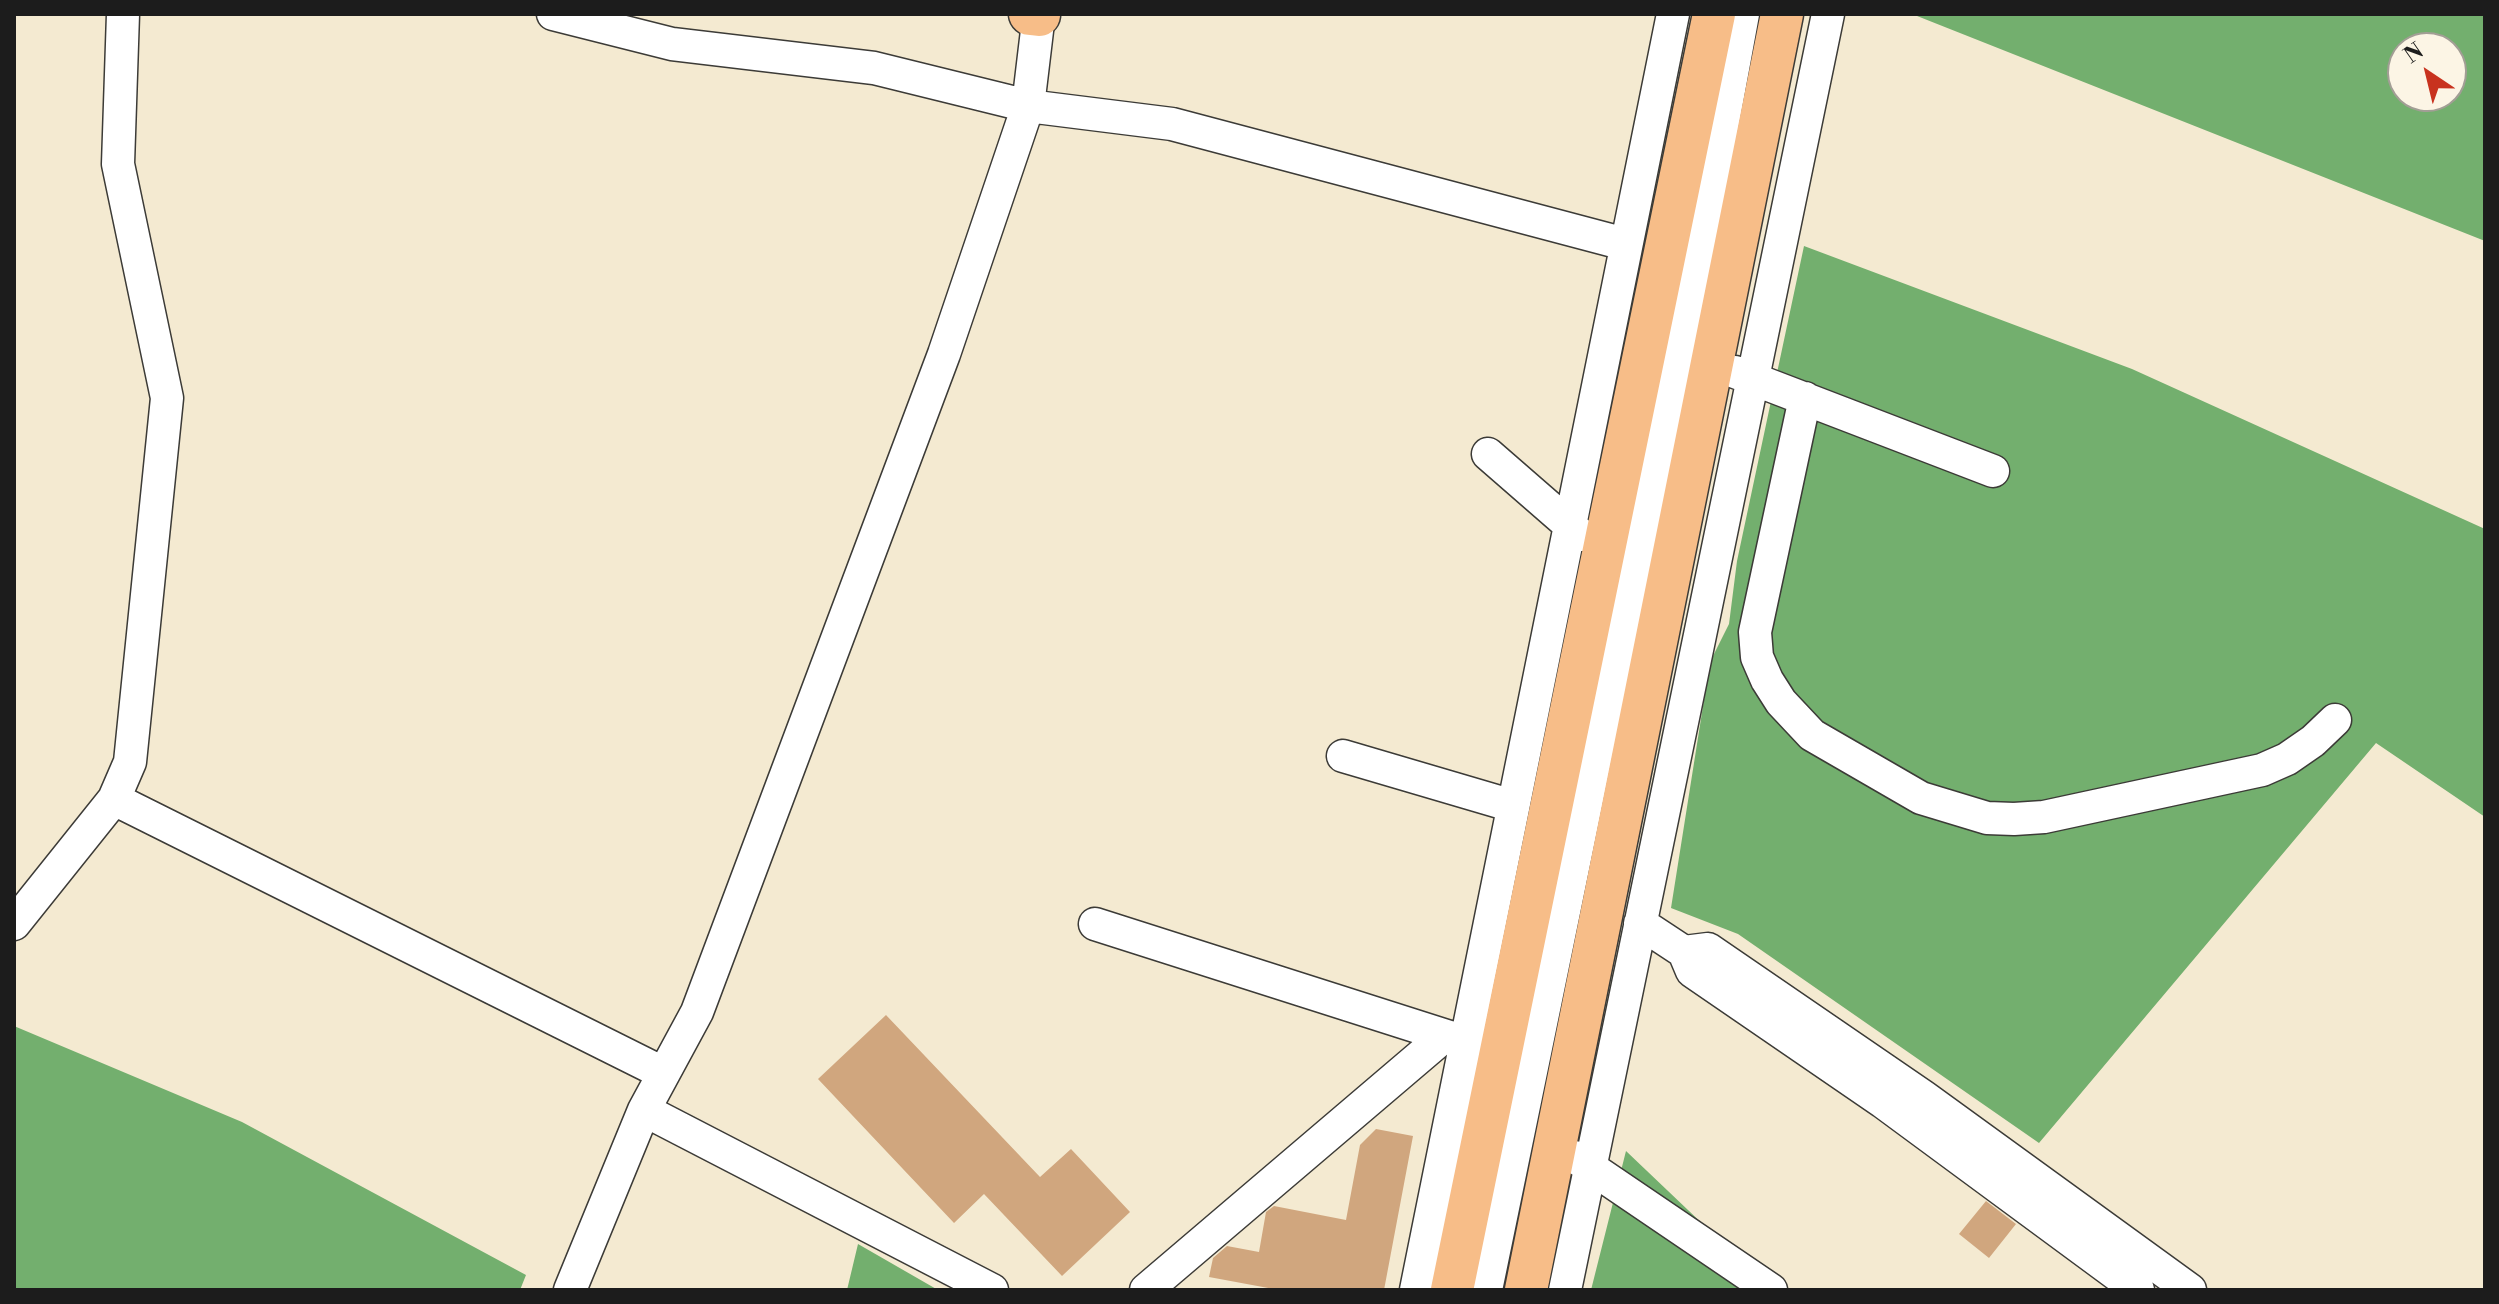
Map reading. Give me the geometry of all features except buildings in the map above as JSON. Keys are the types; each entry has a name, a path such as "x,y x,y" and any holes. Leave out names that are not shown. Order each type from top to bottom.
{"main road":[{"path":"1526,1290 1782,14"},
{"path":"1452,1290 1470,1044 1603,558 1715,18"}],"street":[{"path":"14,924 114,799 130,762 167,398 118,164 123,14"},
{"path":"553,14 672,44 874,68 1028,106 1172,124 1625,244"},
{"path":"570,1290 644,1110 697,1012 944,354 1028,106 1036,14"},
{"path":"1416,1290 1470,1044 1513,806 1673,14"},
{"path":"1508,1290 1611,796 1765,14"},
{"path":"1565,1290 1828,14"},
{"path":"1486,1290 1694,281 1715,18"},
{"path":"1711,363 1993,471"},
{"path":"1805,398 1755,632 1757,657 1767,680 1781,702 1812,735 1921,798 1987,818 2014,819 2044,817 2262,770 2287,759 2335,720"},
{"path":"1488,454 1569,522 1603,558"},
{"path":"1343,756 1513,806"},
{"path":"114,799 663,1073"},
{"path":"1640,923 1684,952 1692,971 1883,1102 2138,1290"},
{"path":"1095,924 1470,1044"},
{"path":"1684,952 1708,949 1924,1097 2190,1290"},
{"path":"1146,1290 1470,1044"},
{"path":"644,1110 992,1290"},
{"path":"1555,1144 1771,1290"}],"green space":[{"path":"1912,14 2485,14 2485,241"},
{"path":"1804,246 2132,369 2485,529 2485,817 2376,743 2039,1143 1738,934 1671,908 1710,662 1729,624 1737,561"},
{"path":"14,1026 242,1122 526,1275 520,1290 14,1288"},
{"path":"1626,1151 1772,1290 1591,1290"},
{"path":"858,1244 938,1290 847,1290"}]}
